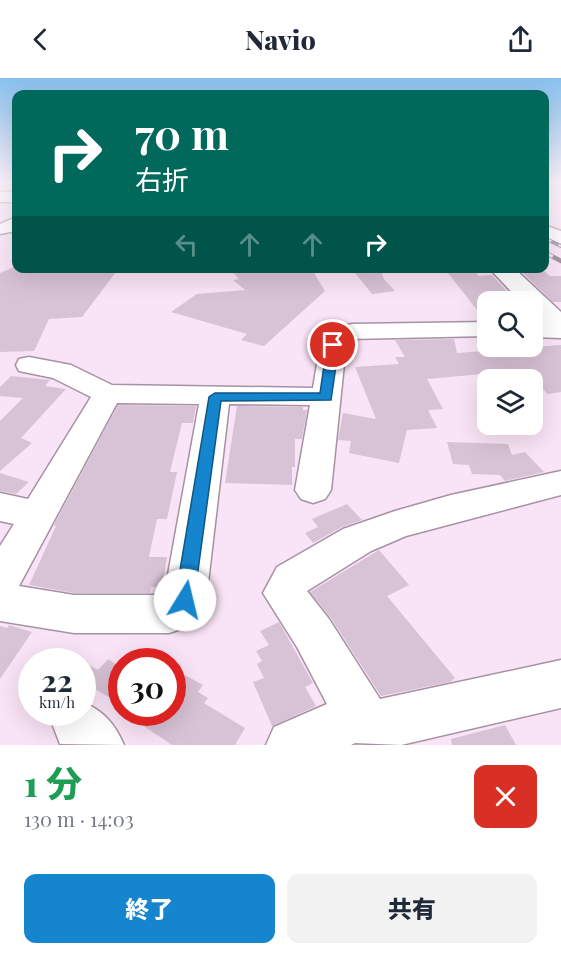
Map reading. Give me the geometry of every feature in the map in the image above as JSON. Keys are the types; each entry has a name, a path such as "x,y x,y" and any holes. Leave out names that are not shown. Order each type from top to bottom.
{"main road":[{"path":"505,273 561,329"}],"street":[{"path":"313,490 333,345 340,334 352,331 477,329"},
{"path":"543,330 561,329"},
{"path":"28,365 61,371 107,394 326,397"},
{"path":"0,582 107,394"},
{"path":"0,602 74,614 169,614 185,600 215,397"},
{"path":"561,483 450,509 395,525 357,540 292,579 284,593 313,633 360,715 374,726 561,684"},
{"path":"0,507 38,515"},
{"path":"292,745 360,715"}],"building":[{"path":"12,268 12,273 115,273 82,317 49,319 34,351 0,352 0,273"},
{"path":"234,273 314,273 325,291 264,346 241,340 247,334 171,312 197,294 245,290 233,280 239,279"},
{"path":"355,273 382,273 395,291 372,294"},
{"path":"448,273 476,273 479,276 492,275 507,291 477,291 477,310"},
{"path":"523,273 546,273 550,276 561,276 561,302 553,302"},
{"path":"454,339 457,353 477,351 477,357 543,357 543,346 561,345 561,392 547,394 543,390 543,369 477,369 477,375 427,379 443,409 428,410 437,428 407,430 399,463 349,453 351,441 338,440 343,413 376,419 355,367 399,364 395,357 405,357 395,340"},
{"path":"11,376 50,380 45,386 66,389 21,438 32,443 0,471 0,421 23,398 0,396 0,387"},
{"path":"118,405 196,406 193,423 182,423 170,472 177,472 167,519 157,519 149,557 167,557 162,587 151,587 150,593 74,593 29,585 56,526 54,525"},
{"path":"237,406 303,407 303,410 307,410 302,439 295,439 295,467 292,467 292,485 225,483"},
{"path":"447,442 508,444 512,455 525,452 544,472 505,481 500,475 472,474 469,465 453,464"},
{"path":"0,473 29,482 16,494 0,491"},
{"path":"347,504 362,520 342,527 313,543 305,533 318,527 312,519"},
{"path":"379,550 409,585 387,596 455,678 450,682 381,696 331,618 310,592"},
{"path":"279,622 313,683 305,687 316,706 272,726 253,682 264,678 257,664 262,661 256,651 269,645 260,631"},
{"path":"9,625 32,632 21,648 18,648 18,653 0,679 0,626 7,628"},
{"path":"108,659 108,697 96,690 96,669 98,670"},
{"path":"186,676 203,685 198,692 208,698 204,703 245,728 235,745 172,745 144,726 186,726"},
{"path":"505,725 516,745 452,745 451,739"}],"railway":[{"path":"549,240 561,246"},
{"path":"549,255 561,261"}],"route":[{"path":"185,600 215,397 326,397 333,345"}]}
